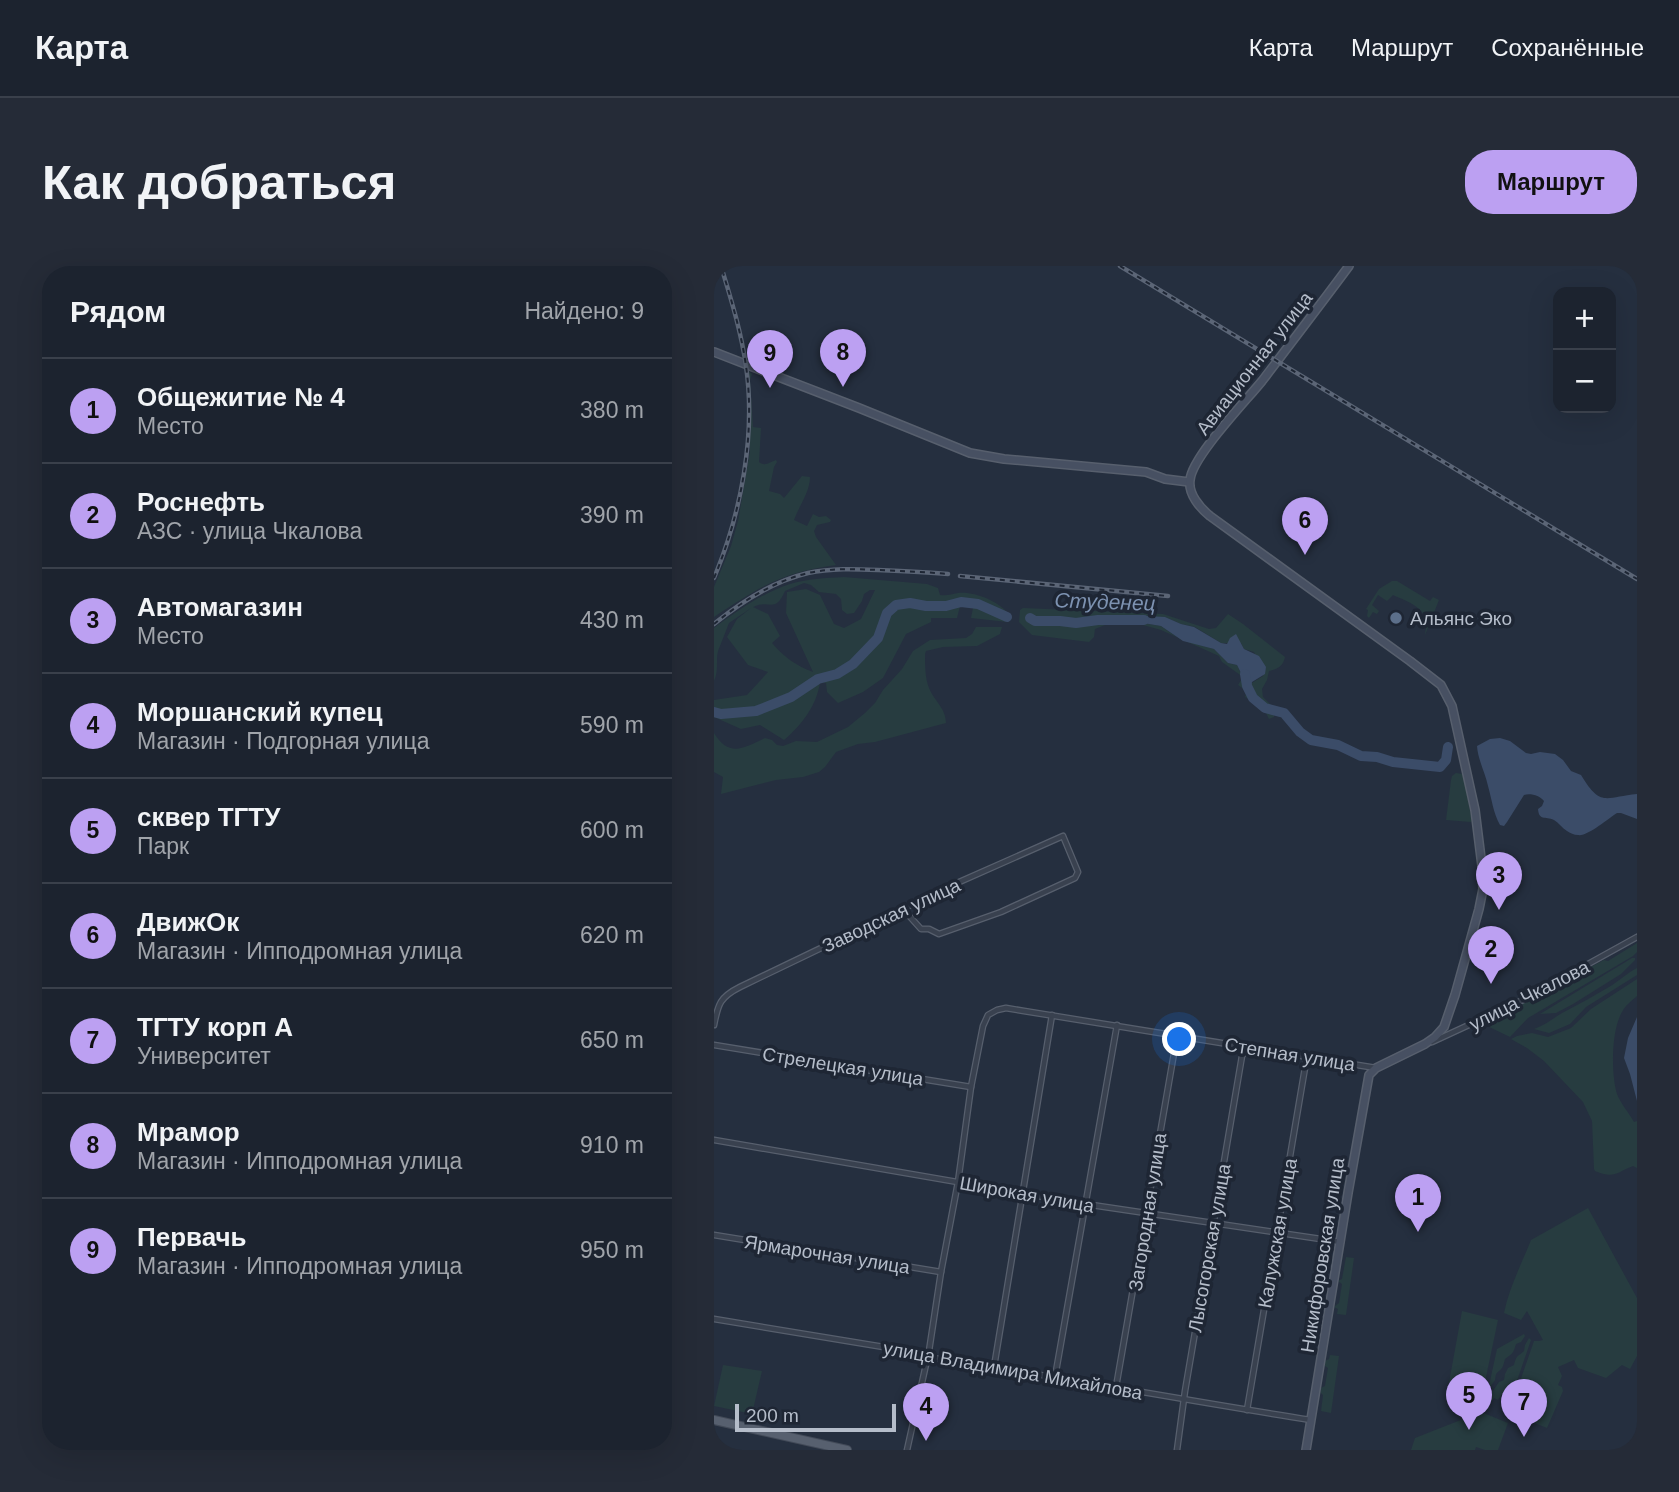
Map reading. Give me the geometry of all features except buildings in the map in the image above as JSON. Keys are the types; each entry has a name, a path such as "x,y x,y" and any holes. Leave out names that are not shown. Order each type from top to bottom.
{"main road":[{"name":"Авиационная улица","path":"1189,482 1194,466 1209,444 1259,385 1349,266"},
{"path":"714,352 970,453 1004,459 1146,472 1165,479 1189,482 1195,499 1204,511 1441,685 1449,698 1475,810 1483,889 1449,1017 1439,1033 1418,1048 1376,1068"},
{"name":"Никифоровская улица","path":"1306,1450 1368,1079 1376,1068"},
{"path":"714,1420 847,1450"}],"street":[{"name":"Заводская улица","path":"714,1025 722,1000 733,990 903,909 1063,836 1078,872 1075,878 1001,912 939,934 929,929 921,929 903,909"},
{"name":"улица Чкалова","path":"1418,1048 1494,1015 1637,936"},
{"name":"Степная улица","path":"971,1087 983,1026 988,1015 1006,1008 1376,1068"},
{"path":"994,1367 1052,1016"},
{"path":"1055,1377 1117,1025"},
{"name":"Загородная улица","path":"1116,1387 1177,1036"},
{"name":"Стрелецкая улица","path":"714,1045 971,1087"},
{"name":"Лысогорская улица","path":"1177,1450 1183,1400 1242,1056 1248,1048"},
{"name":"Калужская улица","path":"1247,1410 1307,1056"},
{"path":"907,1450 927,1357 958,1182 971,1087"},
{"name":"Широкая улица","path":"714,1140 1023,1192 1085,1205 1341,1241"},
{"name":"Ярмарочная улица","path":"714,1235 941,1272"},
{"name":"улица Владимира Михайлова","path":"714,1319 1311,1420"}],"green space":[{"path":"747,370 752,374 750,380 753,427 761,428 759,462 777,462 769,491 784,498 802,476 810,477 806,494 794,520 807,526 813,514 826,516 831,520 817,525 814,531 836,565 785,577 714,617 714,587 738,521 750,451"},
{"path":"844,577 927,584 938,588 940,595 978,595 1003,608 1007,612 1007,622 971,618 973,608 960,606 957,618 931,618 931,622 906,634 883,678 863,692 838,703 827,692 826,683 820,682 816,699 808,714 784,740 760,725 741,729 714,717 714,700 747,695 768,672 748,665 727,637 737,619 751,608 729,623 718,650 714,681 714,628 750,603 790,584","holes":["804,583 819,592 836,594 841,599 842,610 847,614 854,613 864,594 875,590 861,619 844,628 834,624 820,595 806,589 787,592 786,613 813,672 795,664 776,648 772,643 780,636 768,614 753,607 775,604 785,591"]},
{"path":"1397,581 1430,601 1433,597 1439,600 1425,635 1423,613 1393,595 1387,601 1378,595 1372,605 1379,611 1377,614 1373,612 1369,618 1367,616 1366,609 1379,589"},
{"path":"1020,610 1163,614 1209,629 1216,628 1228,614 1285,657 1279,667 1269,671 1262,689 1263,697 1274,708 1274,717 1269,719 1259,705 1245,697 1247,691 1238,685 1243,677 1247,686 1263,676 1254,652 1244,649 1241,643 1221,643 1195,627 1165,617 1137,622 1161,626 1178,638 1161,630 1125,620 1095,629 1094,637 1089,642 1032,635 1019,622"},
{"path":"976,627 1002,627 1000,634 977,646 943,647 926,651 925,654 928,684 944,713 946,723 858,744 836,752 819,772 721,794 723,777 714,772 714,733 725,746 737,749 765,738 783,746 796,741 817,742 848,727 865,713 902,669 913,651 930,640 966,638"},
{"path":"1183,640 1214,649 1228,663 1237,665 1243,677 1222,662 1219,656"},
{"path":"1456,773 1464,777 1471,822 1446,820 1451,780"},
{"path":"1637,943 1637,952 1633,956 1528,1018 1510,1037 1483,1024 1604,960 1608,961"},
{"path":"1632,958 1635,960 1621,974 1573,1004 1556,1013 1540,1014"},
{"path":"1637,968 1637,975 1586,1007 1570,1024 1549,1033 1534,1029 1609,987"},
{"path":"1637,979 1637,996 1618,1020 1613,1064 1617,1094 1634,1122 1637,1121 1637,1168 1633,1166 1607,1175 1594,1169 1592,1121 1583,1102 1544,1061 1511,1039 1532,1033 1548,1037 1571,1028 1591,1009"},
{"path":"1588,1208 1637,1298 1637,1356 1630,1369 1622,1365 1606,1378 1578,1368 1574,1360 1558,1367 1562,1376 1558,1385 1563,1391 1547,1428 1509,1413 1534,1341 1543,1340 1527,1311 1521,1320 1504,1313 1531,1240"},
{"path":"1346,1257 1354,1258 1346,1315 1337,1314 1338,1309 1334,1307 1339,1303 1342,1284 1338,1281 1342,1279"},
{"path":"1462,1311 1498,1320 1481,1401 1448,1388"},
{"path":"1524,1334 1521,1342 1516,1344 1505,1359 1488,1390 1497,1349"},
{"path":"1529,1338 1531,1340 1506,1413 1502,1407 1511,1394 1505,1390 1498,1400 1494,1398 1489,1405 1485,1402 1499,1382 1504,1380 1508,1368 1514,1365 1517,1357 1524,1351"},
{"path":"1330,1355 1339,1356 1331,1413 1321,1411 1323,1395 1320,1392 1325,1386 1328,1368 1325,1361"},
{"path":"723,1365 762,1371 752,1414 714,1406"},
{"path":"1481,1412 1508,1423 1498,1450 1476,1447 1475,1450 1411,1450 1415,1438"}],"water":[{"path":"1147,616 1165,617 1194,627 1221,643 1227,644 1236,634 1244,649 1259,656 1266,667 1265,674 1248,687 1237,665 1228,663 1214,649 1183,641 1161,626 1133,619"},
{"path":"1490,739 1510,741 1526,753 1555,754 1571,771 1581,775 1599,796 1610,798 1637,794 1637,819 1617,813 1587,833 1575,835 1554,820 1541,817 1538,809 1544,801 1535,795 1527,794 1504,826 1500,825 1477,746"},
{"path":"1637,1017 1637,1101 1624,1058 1628,1038"}],"waterway":[{"name":"Студенец","path":"714,712 721,714 756,711 791,697 818,679 837,674 853,664 878,638 887,613 896,605 910,603 946,606 961,602 978,604 1007,617"},
{"name":"Студенец","path":"1030,618 1035,621 1076,623 1144,620"},
{"name":"Студенец","path":"1245,674 1253,698 1265,708 1284,713 1300,732 1311,740 1338,745 1361,756 1440,767 1446,760 1448,747"}],"railway":[{"path":"714,578 739,501 749,419 744,353 721,266"},
{"path":"1120,266 1637,579"},
{"path":"714,624 758,593 808,573 852,569 948,574"},
{"path":"960,576 1168,596"}],"place":[{"name":"Мрамор","path":"843,387"},
{"name":"Первачь","path":"770,388"},
{"name":"ДвижОк","path":"1305,555"},
{"name":"Альянс Эко","path":"1396,618"},
{"name":"Автомагазин","path":"1499,910"},
{"name":"Роснефть","path":"1491,984"},
{"name":"Общежитие № 4","path":"1418,1232"},
{"name":"сквер ТГТУ","path":"1469,1430"},
{"name":"ТГТУ корп А","path":"1524,1437"},
{"name":"Моршанский купец","path":"926,1441"}]}
